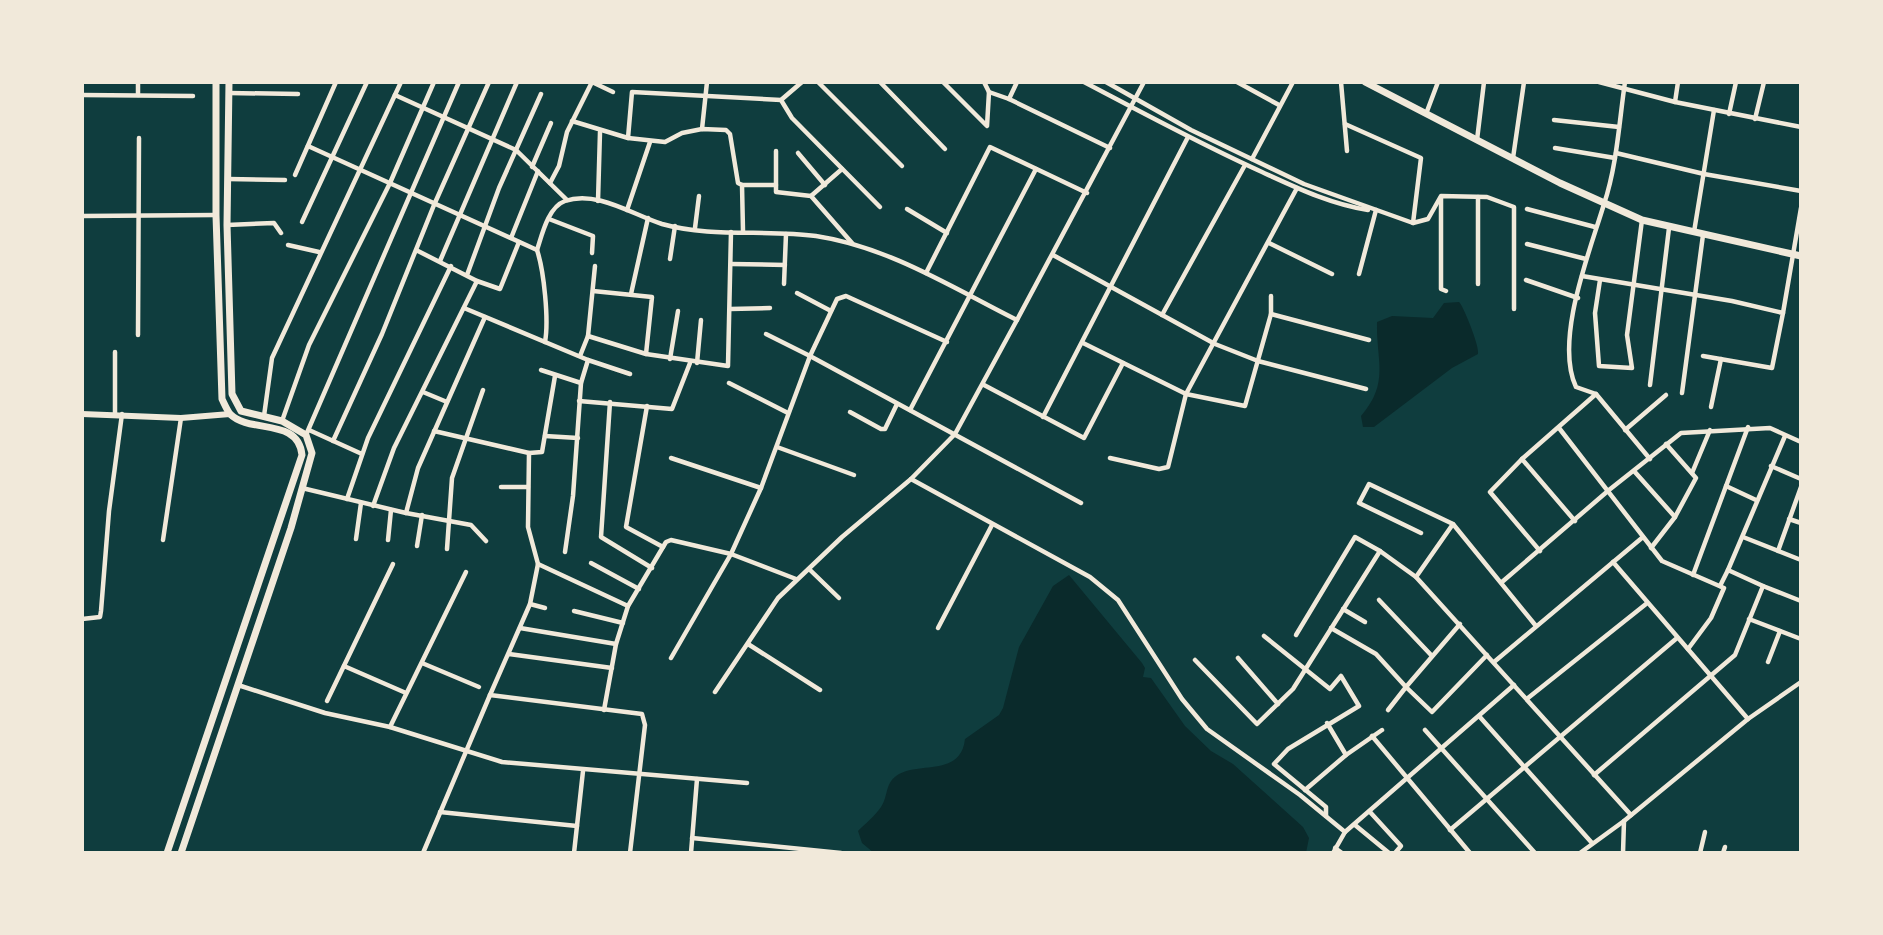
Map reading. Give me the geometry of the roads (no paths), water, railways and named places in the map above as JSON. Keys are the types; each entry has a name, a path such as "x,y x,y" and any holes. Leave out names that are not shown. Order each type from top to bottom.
{"main road":[{"path":"167,853 302,455 296,439 264,424 242,421 230,414 222,399 216,215 216,82"},
{"path":"181,853 291,528 312,453 307,433 282,421 241,411 232,394 228,225 229,82"},
{"path":"1365,82 1604,204 1642,220 1801,256"}],"street":[{"path":"138,82 138,95"},
{"path":"295,175 336,82"},
{"path":"302,222 367,82"},
{"path":"264,416 272,358 319,252 401,82"},
{"path":"282,421 309,345 390,183 434,82"},
{"path":"362,454 307,433 459,82"},
{"path":"333,441 418,251 434,205 489,82"},
{"path":"440,261 517,82"},
{"path":"550,183 559,166 572,121 592,82 613,92"},
{"path":"702,129 707,82"},
{"path":"628,138 632,92 781,100 802,82"},
{"path":"818,82 902,166"},
{"path":"880,82 945,149"},
{"path":"943,82 987,126 989,92 984,82"},
{"path":"1009,99 1017,82"},
{"path":"1084,82 1188,137 1328,202 1376,210"},
{"path":"1106,82 1191,130 1304,184 1413,223 1428,219 1441,196"},
{"path":"715,692 778,598 911,479 955,435 1087,193 1144,82"},
{"path":"1237,82 1279,105"},
{"path":"1252,159 1293,82"},
{"path":"1341,82 1347,151"},
{"path":"1426,114 1438,82"},
{"path":"1477,140 1484,82"},
{"path":"1513,158 1524,82"},
{"path":"1599,82 1625,85 1675,102 1801,127"},
{"path":"1675,102 1678,82"},
{"path":"1729,114 1736,82"},
{"path":"1755,119 1764,82"},
{"path":"1625,85 1616,155 1577,298 1571,332 1571,377 1576,387 1596,394 1650,459"},
{"path":"989,92 1110,148"},
{"path":"229,93 298,94"},
{"path":"467,275 541,94"},
{"path":"82,95 192,96"},
{"path":"395,95 516,150 567,200"},
{"path":"781,100 792,118 880,206"},
{"path":"1694,233 1714,110"},
{"path":"1555,120 1619,127"},
{"path":"572,121 600,132 650,142 673,140 682,133 702,129 722,129 730,134 738,183 776,185"},
{"path":"532,167 551,123"},
{"path":"1345,124 1421,158 1413,223"},
{"path":"598,201 600,132"},
{"path":"1043,417 1188,137"},
{"path":"138,335 139,138"},
{"path":"627,210 650,142"},
{"path":"308,146 537,250"},
{"path":"926,273 990,147 1087,193"},
{"path":"1555,148 1616,155 1801,191"},
{"path":"776,151 776,192 811,196 852,243"},
{"path":"798,153 825,185"},
{"path":"1162,315 1245,164"},
{"path":"811,196 842,169"},
{"path":"910,410 1036,169"},
{"path":"511,238 538,171"},
{"path":"228,179 285,180"},
{"path":"742,185 743,231"},
{"path":"1110,457 1159,469 1168,467 1186,394 1297,188"},
{"path":"695,228 699,196"},
{"path":"1441,196 1496,199 1514,207 1514,309"},
{"path":"1441,196 1441,289 1446,291"},
{"path":"1478,197 1478,284"},
{"path":"545,342 547,331 544,318 544,271 537,250 557,205 567,200 598,201 675,226 786,234 852,243 926,273 1017,320"},
{"path":"907,209 947,233"},
{"path":"1527,209 1595,227"},
{"path":"1359,274 1376,210"},
{"path":"1703,356 1772,368 1801,211"},
{"path":"82,216 216,215"},
{"path":"631,294 648,218"},
{"path":"549,219 593,236 592,253"},
{"path":"1600,280 1595,313 1599,366 1632,368 1627,335 1631,286 1642,220"},
{"path":"228,225 274,223 281,233"},
{"path":"670,259 675,226"},
{"path":"1650,385 1669,228"},
{"path":"588,336 646,354 690,363 728,366 731,232"},
{"path":"784,284 786,234"},
{"path":"1682,393 1703,235"},
{"path":"418,251 477,281 501,288 519,242"},
{"path":"1269,243 1332,274"},
{"path":"1527,244 1586,260"},
{"path":"288,245 319,252"},
{"path":"1053,256 1215,344 1258,361 1366,389"},
{"path":"731,264 785,265"},
{"path":"347,499 362,454 451,266"},
{"path":"580,356 588,336 595,266"},
{"path":"1582,276 1783,313"},
{"path":"1526,280 1577,298"},
{"path":"373,506 394,447 477,281"},
{"path":"593,291 649,295 652,300 646,354"},
{"path":"797,293 831,311"},
{"path":"671,659 731,554 761,488 810,356 837,299 846,296 947,342"},
{"path":"1083,343 1186,394 1245,406 1271,314 1271,296"},
{"path":"464,308 588,360 630,374"},
{"path":"730,309 770,308"},
{"path":"670,359 678,311"},
{"path":"1271,314 1369,340"},
{"path":"406,513 418,467 485,317"},
{"path":"697,363 701,320"},
{"path":"766,334 1081,503"},
{"path":"82,619 100,617 102,611 118,414 116,352"},
{"path":"1711,407 1721,359"},
{"path":"565,552 578,438 581,383 588,360"},
{"path":"579,401 670,410 674,408 690,363"},
{"path":"984,385 1084,438 1123,363"},
{"path":"541,370 581,383"},
{"path":"434,431 529,453 542,452 555,376"},
{"path":"729,383 788,413"},
{"path":"447,549 452,478 483,390"},
{"path":"423,391 447,402"},
{"path":"1540,551 1490,492 1522,459 1596,394"},
{"path":"1625,430 1666,395"},
{"path":"610,402 600,537 652,568"},
{"path":"850,412 885,429 897,404"},
{"path":"647,406 626,527 663,547"},
{"path":"82,414 181,418 230,414"},
{"path":"163,540 181,418"},
{"path":"1693,575 1748,427"},
{"path":"1502,582 1609,490 1681,433 1748,427 1770,428 1801,442"},
{"path":"1559,428 1662,561 1724,588 1712,618 1688,649"},
{"path":"1692,473 1710,430"},
{"path":"545,436 578,438"},
{"path":"1720,586 1785,436"},
{"path":"1651,548 1675,517 1696,478 1666,444"},
{"path":"777,447 854,475"},
{"path":"423,853 530,604 538,564 528,527 529,453"},
{"path":"671,458 761,488"},
{"path":"1522,459 1575,521"},
{"path":"1771,466 1801,479"},
{"path":"1634,471 1675,517"},
{"path":"911,479 1090,577 1118,600 1182,699 1207,729 1345,832"},
{"path":"1421,533 1359,503 1369,484 1453,524 1536,626"},
{"path":"1726,486 1756,500"},
{"path":"1778,551 1801,486"},
{"path":"302,487 373,506 471,525 486,541"},
{"path":"501,487 528,487"},
{"path":"356,539 361,503"},
{"path":"388,540 391,510"},
{"path":"417,546 422,515"},
{"path":"1789,519 1801,523"},
{"path":"938,628 992,524"},
{"path":"1416,577 1453,524"},
{"path":"1296,635 1354,537 1380,551 1416,577 1631,815"},
{"path":"1494,662 1643,537"},
{"path":"1743,537 1801,560"},
{"path":"604,710 617,644 628,606 663,547 671,540 731,554 797,579"},
{"path":"1195,660 1257,724 1306,671 1380,551"},
{"path":"1613,562 1646,604 1748,719"},
{"path":"591,563 639,589"},
{"path":"327,701 393,564"},
{"path":"538,564 628,606"},
{"path":"809,569 839,598"},
{"path":"1728,570 1801,601"},
{"path":"390,727 466,572"},
{"path":"1594,775 1735,655 1763,586"},
{"path":"1379,600 1432,656"},
{"path":"530,604 545,608"},
{"path":"1528,698 1646,604"},
{"path":"1343,609 1365,622"},
{"path":"574,611 623,623"},
{"path":"1749,619 1801,639"},
{"path":"1388,709 1460,624"},
{"path":"520,628 617,644"},
{"path":"1331,628 1376,654 1432,712 1488,655"},
{"path":"1768,662 1780,631"},
{"path":"1264,636 1330,689 1341,676 1359,706 1288,749 1273,764 1326,807 1326,817"},
{"path":"1450,830 1562,739 1677,638"},
{"path":"747,644 820,690"},
{"path":"509,654 612,668"},
{"path":"1238,658 1278,704"},
{"path":"422,663 480,687"},
{"path":"344,666 406,693"},
{"path":"1580,853 1624,821 1748,719 1801,682"},
{"path":"236,684 325,713 390,727 502,762 747,783"},
{"path":"1342,853 1334,850 1345,832 1514,685"},
{"path":"490,695 642,714 645,725 630,853"},
{"path":"1479,716 1592,843"},
{"path":"1327,723 1346,755"},
{"path":"1305,790 1346,755 1382,730"},
{"path":"1424,730 1535,853"},
{"path":"1372,736 1406,774 1406,780 1470,853"},
{"path":"574,853 583,771"},
{"path":"691,853 697,779"},
{"path":"1370,812 1401,846 1395,853"},
{"path":"440,813 577,826"},
{"path":"1623,853 1624,821"},
{"path":"1355,825 1389,853"},
{"path":"1700,853 1705,832"},
{"path":"692,838 841,853"}],"water":[{"path":"1459,302 1471,326 1478,354 1452,368 1374,427 1363,427 1361,416 1376,393 1379,382 1377,322 1392,316 1433,318 1444,303"},
{"path":"1069,575 1142,663 1145,668 1143,677 1151,678 1185,726 1211,751 1233,764 1303,827 1309,838 1306,853 874,853 862,843 858,831 881,807 894,778 908,771 948,763 962,751 965,739 999,715 1019,647 1053,586"}]}
